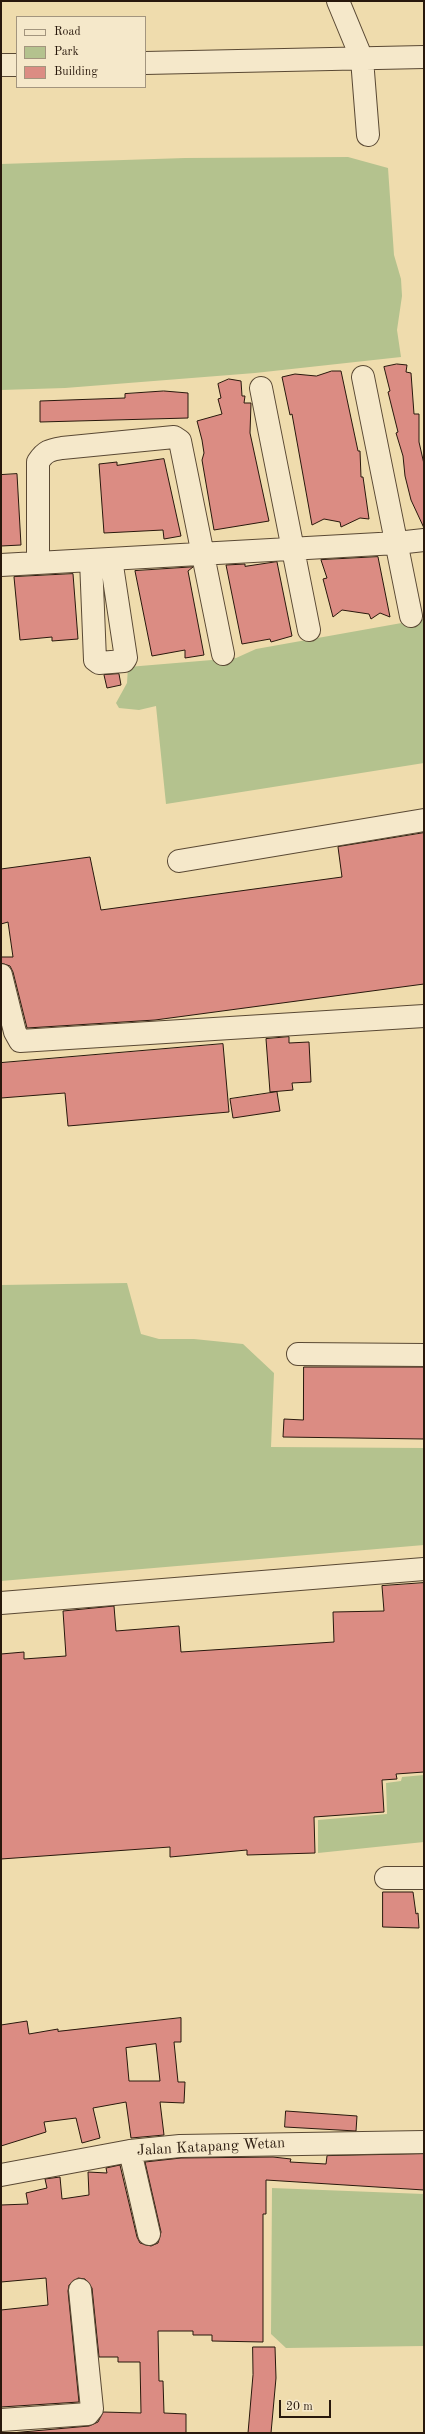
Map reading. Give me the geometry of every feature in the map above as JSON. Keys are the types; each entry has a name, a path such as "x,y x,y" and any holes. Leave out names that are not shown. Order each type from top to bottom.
{"street":[{"path":"338,1 362,59 368,135"},
{"path":"146,63 424,57"},
{"path":"1,65 16,64"},
{"path":"363,376 411,616"},
{"path":"261,388 309,630"},
{"path":"38,563 38,462 43,455 49,450 62,448 174,437 180,441 223,654"},
{"path":"1,566 397,543 424,540"},
{"path":"179,861 424,820"},
{"path":"1,975 14,1032 20,1041 424,1016"},
{"path":"298,1354 424,1355"},
{"path":"1,1603 424,1569"},
{"path":"386,1878 424,1878"},
{"name":"Jalan Katapang Wetan","path":"1,2175 130,2151 216,2144 424,2142"},
{"path":"130,2151 149,2234"},
{"path":"1,2420 88,2414 92,2409 80,2290"}],"green space":[{"path":"348,157 388,168 394,255 401,279 402,296 397,330 401,357 255,373 65,388 1,390 1,164 185,158"},
{"path":"424,619 424,763 166,804 156,706 139,710 119,708 116,703 127,683 128,667 236,658 256,649"},
{"path":"127,1283 141,1334 159,1339 194,1339 243,1344 274,1373 271,1447 424,1448 424,1545 1,1581 1,1285"},
{"path":"424,1775 424,1842 318,1853 318,1820 387,1814 386,1783 401,1781 402,1777"},
{"path":"272,2188 424,2194 424,2346 286,2348 271,2334"}],"building":[{"path":"397,364 407,365 406,372 411,373 414,414 419,414 419,442 424,464 424,528 411,500 405,476 403,456 396,433 398,432 388,392 390,391 384,367"},
{"path":"332,371 341,371 358,451 360,451 361,477 363,477 369,519 360,518 341,527 340,522 324,519 312,525 292,414 290,415 282,377 295,374 316,376"},
{"path":"229,379 241,381 242,396 245,396 244,403 251,403 250,433 269,521 214,530 202,460 204,453 202,440 197,421 222,414 218,399 221,398 218,384"},
{"path":"164,391 188,393 188,418 40,422 40,401 125,398 125,394"},
{"path":"164,459 181,536 164,539 163,530 104,533 99,464 117,462 117,465"},
{"path":"17,474 21,545 1,546 1,475"},
{"path":"378,557 390,617 380,613 371,619 369,614 342,610 333,617 323,579 327,578 321,560"},
{"path":"277,562 292,636 271,642 270,639 242,644 226,565 245,564 245,566"},
{"path":"193,567 188,571 204,655 185,658 185,650 152,656 135,571"},
{"path":"73,574 78,639 52,641 52,637 20,640 14,577"},
{"path":"119,674 121,685 107,688 104,675"},
{"path":"424,833 424,984 155,1020 27,1028 13,972 10,966 1,963 1,957 13,957 8,922 1,924 1,869 90,857 101,910 342,877 338,847"},
{"path":"289,1037 289,1043 309,1042 311,1082 292,1083 293,1090 270,1092 266,1039"},
{"path":"223,1044 229,1112 68,1126 65,1093 1,1098 1,1063"},
{"path":"277,1092 280,1111 233,1118 230,1099"},
{"path":"304,1367 424,1367 424,1439 283,1437 284,1419 303,1420"},
{"path":"424,1583 424,1772 396,1774 397,1779 382,1780 384,1812 314,1817 315,1853 247,1855 247,1850 170,1857 170,1847 1,1859 1,1654 24,1652 24,1659 66,1656 63,1611 114,1606 116,1631 179,1626 181,1652 334,1642 333,1612 384,1611 382,1586"},
{"path":"383,1892 413,1892 416,1914 418,1913 419,1928 383,1927"},
{"path":"181,2018 181,2042 174,2042 178,2082 185,2082 184,2103 160,2102 164,2135 131,2138 126,2102 93,2108 100,2138 82,2143 76,2118 44,2122 46,2132 1,2146 1,2025 27,2021 29,2034 58,2029 58,2031","holes":["156,2044 160,2081 129,2081 126,2048"]},
{"path":"286,2111 357,2116 356,2131 285,2127"},
{"path":"424,2154 424,2190 266,2180 266,2214 263,2214 263,2342 212,2341 212,2335 193,2335 193,2331 158,2331 159,2381 163,2381 164,2413 186,2414 186,2433 11,2433 89,2426 98,2422 103,2412 141,2413 140,2362 118,2362 118,2357 99,2357 92,2288 85,2279 78,2278 69,2285 68,2291 79,2402 1,2407 1,2310 48,2305 46,2278 1,2282 1,2205 28,2204 26,2193 47,2188 45,2179 60,2177 62,2199 89,2195 88,2172 107,2173 106,2168 120,2165 137,2237 140,2243 151,2246 158,2243 161,2232 145,2162 181,2158 273,2157 291,2159 290,2162 326,2164 327,2156"},
{"path":"253,2347 275,2347 276,2378 271,2433 248,2433 253,2375"}]}
